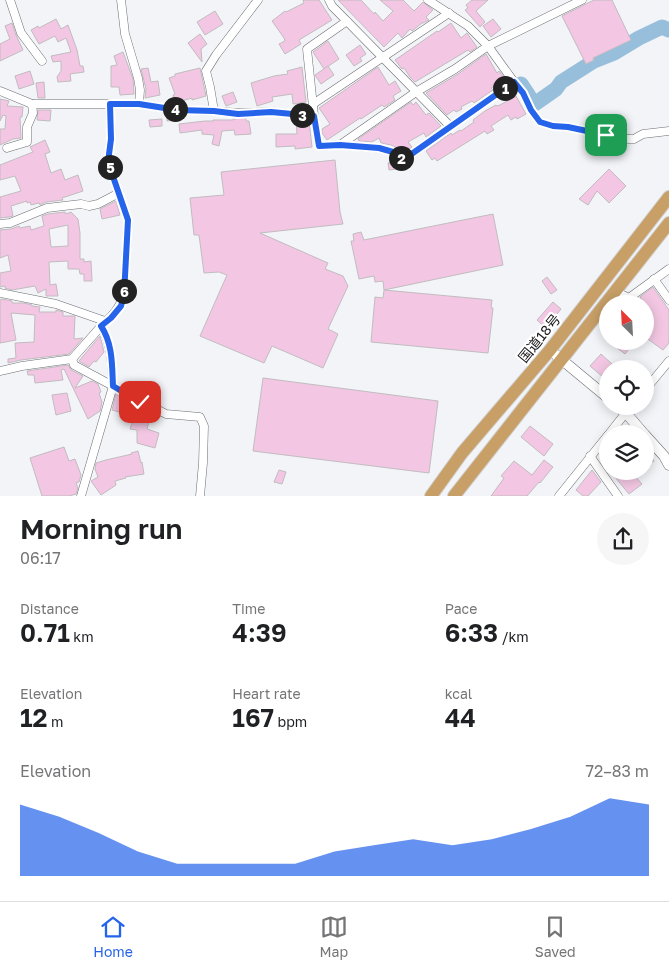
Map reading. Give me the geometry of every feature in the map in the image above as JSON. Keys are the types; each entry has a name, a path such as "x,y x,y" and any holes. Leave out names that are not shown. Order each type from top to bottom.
{"highway":[{"name":"国道18号","path":"431,496 462,453 550,350 669,197"},
{"path":"454,496 669,223"}],"street":[{"path":"10,0 22,33 42,61"},
{"path":"121,0 125,34 138,78 140,90 139,104"},
{"path":"214,111 206,71 258,0"},
{"path":"329,0 332,6 450,126"},
{"path":"428,0 468,26 488,46 523,93 531,110 540,122 629,139 634,139 643,134 669,131"},
{"path":"340,145 416,92 455,69 488,46 582,0"},
{"path":"313,104 449,13"},
{"path":"348,21 307,49 319,146 340,145 379,148 393,152 403,160 514,82"},
{"path":"0,91 32,104 139,104 177,110 238,114 271,112 314,116"},
{"path":"7,148 27,142 27,127 33,112 32,104"},
{"path":"0,371 22,366 72,360 121,306 124,295 128,220 108,162 111,139 110,104"},
{"path":"0,224 10,223 47,208 98,204 119,193"},
{"path":"615,291 630,298 669,268"},
{"path":"654,279 669,300"},
{"path":"0,293 56,304 102,320 110,343 113,386 81,496"},
{"path":"550,350 599,391"},
{"path":"72,360 74,365 166,414 200,416 204,426 200,496"},
{"path":"654,379 669,361"},
{"path":"630,415 638,425"},
{"path":"654,443 667,457"},
{"path":"559,496 599,446"},
{"path":"590,456 618,496"}],"building":[{"path":"303,0 319,0 332,20 299,40 301,44 285,54 279,44 285,41 284,38 272,21 285,11 304,3"},
{"path":"338,0 361,0 383,21 393,11 380,0 403,0 414,11 423,2 433,10 426,17 429,20 412,31 410,29 402,38 398,33 384,47"},
{"path":"472,0 488,0 476,11 485,22 480,27 465,10 468,8 466,5"},
{"path":"594,0 612,0 631,40 593,58 594,60 586,64 562,16"},
{"path":"215,11 223,24 205,35 197,22"},
{"path":"56,19 61,29 68,25 77,50 80,66 83,66 84,72 70,74 71,81 58,82 57,77 61,71 61,61 53,62 51,56 71,52 66,38 58,42 55,36 39,44 31,30"},
{"path":"493,19 501,29 491,37 483,26"},
{"path":"12,23 23,50 0,61 0,44 10,39 5,26"},
{"path":"451,23 461,38 467,33 477,47 470,52 468,50 415,82 395,60"},
{"path":"200,34 207,44 201,49 202,62 188,43"},
{"path":"328,41 339,59 324,69 313,52"},
{"path":"360,45 366,54 360,58 362,61 354,66 346,55"},
{"path":"123,52 133,79 134,94 120,95 119,87 111,87 111,66 117,65 114,56"},
{"path":"486,54 497,73 499,71 505,79 474,103 472,101 461,107 462,109 456,112 454,110 447,115 426,93 458,74"},
{"path":"328,66 334,75 321,84 315,75"},
{"path":"302,67 306,102 293,104 292,94 272,97 273,101 257,106 251,83 288,74 287,71"},
{"path":"378,67 389,85 395,81 401,91 393,96 395,100 384,107 382,105 327,140 322,133 322,129 330,124 319,108"},
{"path":"148,68 151,82 158,81 160,95 145,98 146,89 141,69"},
{"path":"200,68 206,96 175,103 173,95 175,94 169,78 175,76 175,74"},
{"path":"30,71 34,84 19,89 15,76"},
{"path":"44,82 45,98 38,98 36,83"},
{"path":"233,92 237,102 226,106 222,96"},
{"path":"516,96 526,114 511,120 508,115 491,126 494,130 487,134 485,131 437,161 435,158 432,160 426,151 451,133 452,135 461,131 485,111"},
{"path":"0,99 9,101 7,106 23,107 22,117 20,117 21,138 13,139 0,145 0,129 5,129 6,116 3,115 0,121"},
{"path":"411,102 413,105 416,102 426,115 429,113 441,126 426,137 424,133 408,142 412,147 406,151 403,146 399,149 381,143 379,138 372,142 359,141 358,139"},
{"path":"38,110 51,110 50,121 37,120"},
{"path":"167,114 178,116 178,120 167,121"},
{"path":"246,118 246,121 249,121 251,134 235,135 234,130 222,131 219,146 212,144 214,135 202,134 202,130 180,133 179,124"},
{"path":"162,119 162,126 150,127 149,120"},
{"path":"296,120 309,121 312,147 295,149 295,146 276,147 276,134 297,134"},
{"path":"45,140 50,152 45,154 51,173 61,169 65,180 78,175 83,191 62,198 63,200 46,202 40,205 39,203 31,205 27,201 11,206 13,216 0,218 0,197 21,191 15,176 0,180 0,165 33,152 30,147"},
{"path":"335,160 343,224 260,233 328,263 325,269 343,276 348,286 328,329 338,334 323,368 272,346 264,363 200,336 227,275 219,272 204,273 199,235 194,235 190,198 224,195 221,172"},
{"path":"396,162 397,169 389,170 388,163"},
{"path":"609,169 626,186 609,203 597,191 588,205 579,199"},
{"path":"116,201 120,215 102,219 100,209"},
{"path":"65,212 66,214 71,212 78,219 80,259 84,259 84,262 91,261 92,281 84,281 84,274 80,274 79,269 68,269 68,261 49,262 50,285 56,284 58,296 46,296 46,289 38,293 35,286 12,290 5,288 5,286 0,287 0,273 11,271 8,255 0,258 0,230 30,226 31,230 44,226 42,216","holes":["68,225 68,246 51,247 49,229"]},
{"path":"493,214 503,265 384,290 383,281 375,282 374,276 359,279 351,241 354,241 353,234 361,232 364,240"},
{"path":"547,277 557,290 551,294 542,281"},
{"path":"653,287 669,310 669,343 663,350 654,344 654,295 643,295"},
{"path":"384,290 492,300 491,308 493,308 488,353 371,342 375,297 383,298"},
{"path":"0,300 12,301 12,303 24,303 40,307 39,312 56,312 56,310 63,312 63,316 75,316 74,339 83,338 69,354 8,363 8,359 16,358 15,343 34,342 35,315 11,313 16,340 0,343"},
{"path":"553,302 561,309 546,328 537,320"},
{"path":"100,336 104,352 89,367 79,361"},
{"path":"620,350 628,350 625,354"},
{"path":"601,354 608,360 599,360 599,374 590,366"},
{"path":"68,365 71,370 83,376 75,388 92,381 98,384 101,392 99,393 102,402 100,411 88,419 64,369 61,370 63,380 35,383 34,375 28,375 27,371"},
{"path":"263,378 438,401 429,473 253,451"},
{"path":"67,393 71,411 56,415 52,395"},
{"path":"116,394 126,399 124,401 136,405 133,416 112,410"},
{"path":"135,413 150,417 147,429 159,433 155,448 137,443 137,430 130,429"},
{"path":"530,426 553,444 544,456 521,437"},
{"path":"64,447 69,461 75,459 81,475 79,482 76,483 78,488 76,494 69,496 42,496 30,458"},
{"path":"138,451 144,474 125,477 115,481 116,485 101,495 91,481 98,477 95,469 96,463"},
{"path":"544,460 553,467 527,496 491,496 504,478 501,476 514,461 532,475"},
{"path":"279,470 286,472 282,484 274,482"},
{"path":"592,470 601,482 588,496 583,496 576,490"},
{"path":"617,480 638,480 642,484 629,494"}],"waterway":[{"path":"531,99 536,103 556,89 561,82 594,61 614,53 639,38 662,27 669,30"},
{"path":"521,84 529,96"}],"route":[{"path":"140,402 113,386 110,343 101,326 121,306 124,295 128,220 108,162 111,139 110,104 139,104 177,110 238,114 271,112 314,116 319,146 340,145 379,148 393,152 403,160 514,82 523,93 531,110 540,122 606,135"}]}
